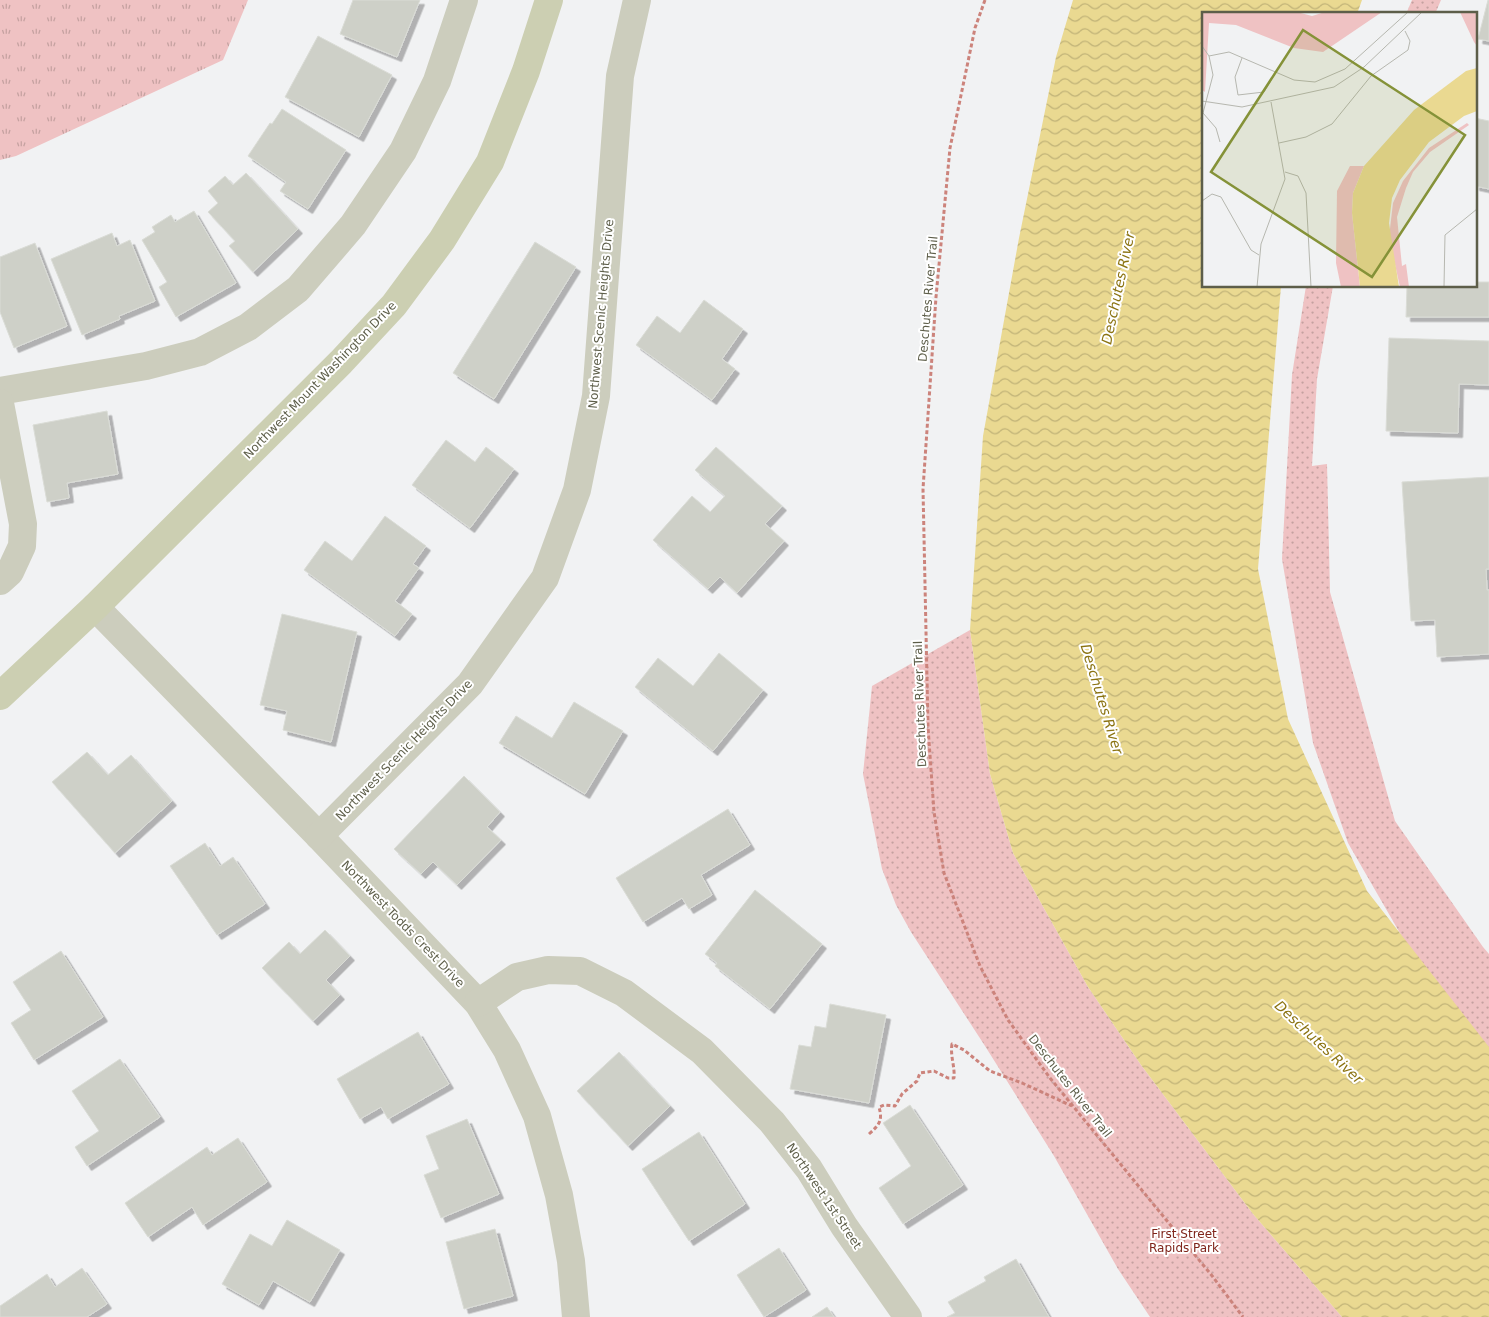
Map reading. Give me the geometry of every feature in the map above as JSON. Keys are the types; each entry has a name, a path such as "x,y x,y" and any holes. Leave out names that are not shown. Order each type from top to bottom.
{"main road":[{"name":"Northwest Mount Washington Drive","path":"0,696 95,607 341,362 394,305 442,240 490,162 526,71 549,0"}],"street":[{"path":"0,391 146,366 200,352 248,327 298,289 353,225 404,151 437,81 464,0"},
{"name":"Northwest Scenic Heights Drive","path":"319,836 470,684 545,578 578,490 596,396 620,76 637,0"},
{"path":"0,403 23,524 22,546 10,572 0,581"},
{"name":"Northwest Todds Crest Drive","path":"95,607 319,836 478,1003 507,1050 537,1116 561,1204 572,1261 576,1317"},
{"name":"Northwest 1st Street","path":"478,1003 518,977 548,970 580,971 624,993 702,1052 772,1122 809,1170 844,1226 908,1317"}],"path":[{"name":"Deschutes River Trail","path":"985,0 975,28 950,148 936,298 923,489 928,727 934,812 944,873 980,966 1008,1020 1050,1078 1213,1277 1243,1317"},
{"path":"869,1134 879,1124 881,1114 879,1107 884,1105 894,1106 902,1094 917,1081 920,1072 934,1071 948,1078 954,1078 955,1067 951,1054 952,1044 964,1050 990,1071 1022,1083 1074,1108"}],"green space":[{"path":"0,0 248,0 223,60 16,156 0,160"},
{"path":"1412,0 1441,0 1436,12 1407,12"},
{"path":"1306,288 1333,288 1317,379 1312,466 1327,464 1330,592 1395,821 1489,954 1489,1051 1431,987 1348,843 1313,743 1282,559 1292,375"},
{"name":"First Street Rapids Park","path":"970,630 990,774 1013,853 1088,987 1141,1065 1253,1214 1342,1317 1150,1317 1118,1269 1054,1156 911,932 896,905 882,869 863,774 872,686"}],"water":[{"name":"Deschutes River","path":"1073,0 1362,0 1358,12 1202,12 1202,288 1281,288 1258,569 1288,719 1367,891 1489,1047 1489,1317 1342,1317 1253,1214 1141,1065 1088,987 1013,853 990,774 970,630 983,436 1019,238 1056,57"}],"building":[{"path":"353,0 420,0 397,57 340,34"},
{"path":"1489,0 1489,41 1478,39"},
{"path":"318,36 392,75 359,137 285,97"},
{"path":"282,109 346,150 308,209 280,191 286,182 248,156 270,123 272,124"},
{"path":"1476,118 1489,121 1489,189 1476,186"},
{"path":"246,173 298,229 253,272 229,246 235,241 208,212 218,203 208,191 225,176 233,185"},
{"path":"194,211 236,283 176,317 159,287 167,282 142,240 155,232 152,227 171,215 175,222"},
{"path":"112,233 117,246 130,240 155,301 119,316 120,319 82,335 51,259"},
{"path":"535,242 576,267 494,399 453,373"},
{"path":"35,243 67,326 14,348 0,312 0,257"},
{"path":"1476,282 1489,282 1489,317 1406,317 1407,288 1476,288"},
{"path":"704,300 743,329 722,359 735,369 712,400 636,345 657,316 680,333"},
{"path":"1389,338 1489,341 1489,385 1459,384 1458,433 1386,431"},
{"path":"107,411 118,474 67,483 69,498 47,502 33,425"},
{"path":"446,440 475,462 486,447 514,469 470,528 412,485"},
{"path":"716,447 782,506 765,524 784,541 737,593 720,577 708,589 653,540 692,496 710,512 725,496 695,470"},
{"path":"1489,477 1489,569 1486,569 1487,590 1489,590 1489,654 1437,657 1435,620 1411,621 1402,482"},
{"path":"385,516 426,546 413,564 419,568 395,601 412,614 395,636 304,570 325,541 352,561"},
{"path":"282,614 357,632 331,742 283,730 287,711 260,705"},
{"path":"719,653 763,690 713,751 635,687 658,658 693,686"},
{"path":"574,702 623,731 585,794 499,743 516,716 552,738"},
{"path":"87,752 108,775 131,755 172,801 115,853 52,782"},
{"path":"464,776 500,812 487,827 501,840 457,885 433,862 421,874 394,849"},
{"path":"728,809 750,845 701,875 712,895 689,909 682,898 643,922 616,878"},
{"path":"205,843 220,866 233,857 265,904 217,935 170,866"},
{"path":"755,890 822,944 770,1009 715,966 717,963 705,954"},
{"path":"325,930 350,956 326,980 340,995 313,1021 262,968 289,942 300,954"},
{"path":"61,951 103,1017 34,1060 11,1023 31,1010 13,982"},
{"path":"830,1004 886,1015 869,1103 790,1089 799,1045 811,1047 815,1026 826,1028"},
{"path":"418,1032 449,1084 388,1119 381,1107 360,1119 337,1079"},
{"path":"619,1052 670,1106 628,1146 577,1091"},
{"path":"120,1059 160,1117 87,1166 75,1147 99,1131 72,1091"},
{"path":"910,1105 963,1185 903,1224 879,1188 911,1166 883,1123"},
{"path":"467,1119 499,1194 441,1218 424,1175 439,1169 426,1136"},
{"path":"699,1132 745,1204 689,1241 642,1169"},
{"path":"238,1138 267,1182 203,1225 192,1207 148,1237 125,1203 207,1147 212,1155"},
{"path":"287,1220 340,1250 310,1302 273,1281 259,1305 222,1284 250,1234 272,1246"},
{"path":"495,1229 513,1296 464,1309 446,1242"},
{"path":"779,1248 806,1290 764,1317 737,1275"},
{"path":"1016,1259 1049,1317 947,1317 955,1313 948,1302 986,1281 984,1277"},
{"path":"82,1268 107,1304 87,1317 0,1317 0,1306 47,1274 55,1287"},
{"path":"827,1307 834,1317 812,1317"}]}
